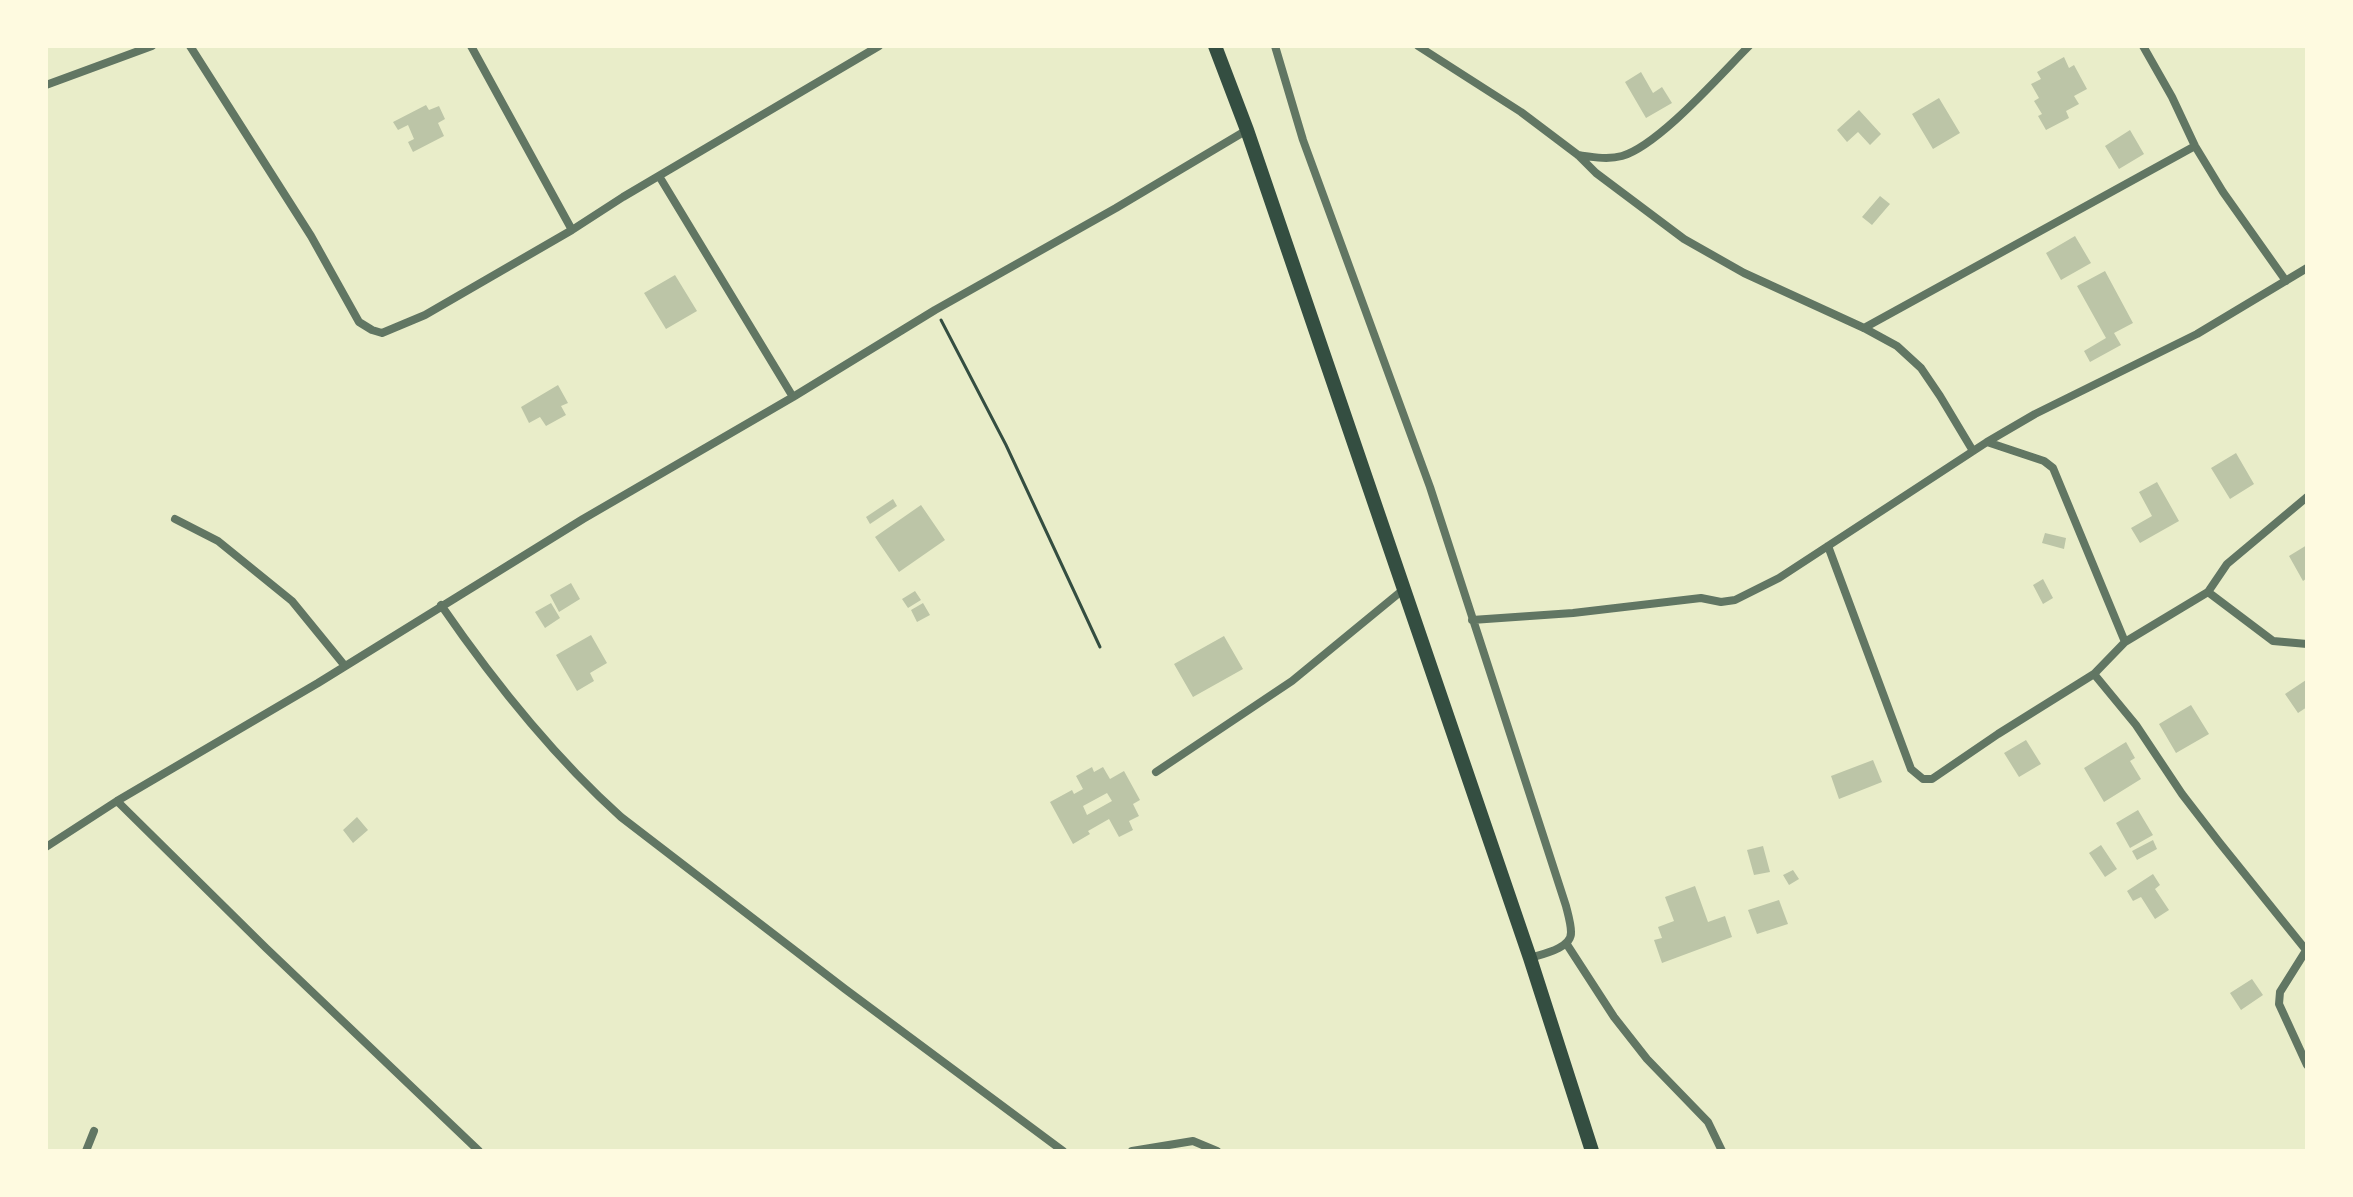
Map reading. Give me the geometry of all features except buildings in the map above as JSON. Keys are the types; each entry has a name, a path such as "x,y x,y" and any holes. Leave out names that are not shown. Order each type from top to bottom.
{"highway":[{"path":"1215,46 1247,130 1530,958 1592,1151"}],"street":[{"path":"46,85 152,46"},
{"path":"190,46 311,236 359,322 382,333 425,315 879,46"},
{"path":"471,46 572,230"},
{"path":"1275,46 1303,140 1430,487 1566,906 1572,934 1566,943 1551,952 1530,958"},
{"path":"1418,46 1521,112 1684,239 1744,273 1897,346 1921,368 1973,451"},
{"path":"1578,155 1618,158 1640,148 1680,114 1749,46"},
{"path":"2143,46 2195,146 2223,192 2286,281"},
{"path":"46,847 583,519 935,310 1247,130"},
{"path":"1864,328 2195,146"},
{"path":"659,176 793,397"},
{"path":"1472,620 1603,610 1701,598 1721,602 1735,600 1779,578 2035,414 2197,334 2307,268"},
{"path":"1987,442 2044,461 2053,468 2125,642"},
{"path":"1828,546 1911,769 1923,779 1932,779 2094,674 2125,642 2208,592 2227,564 2307,497"},
{"path":"175,519 218,541 292,601 345,666"},
{"path":"1156,772 1292,681 1404,589"},
{"path":"2208,592 2273,641 2307,644"},
{"path":"441,605 547,742 590,789 621,817 1063,1151"},
{"path":"2094,674 2136,725 2182,794 2219,842 2307,950 2280,992 2279,1004 2307,1065"},
{"path":"117,801 479,1151"},
{"path":"1566,943 1622,1028 1647,1059 1708,1122 1722,1151"},
{"path":"86,1151 94,1131"},
{"path":"1132,1151 1172,1147 1193,1141 1217,1151"}],"path":[{"path":"935,310 1006,445 1100,647"}]}
